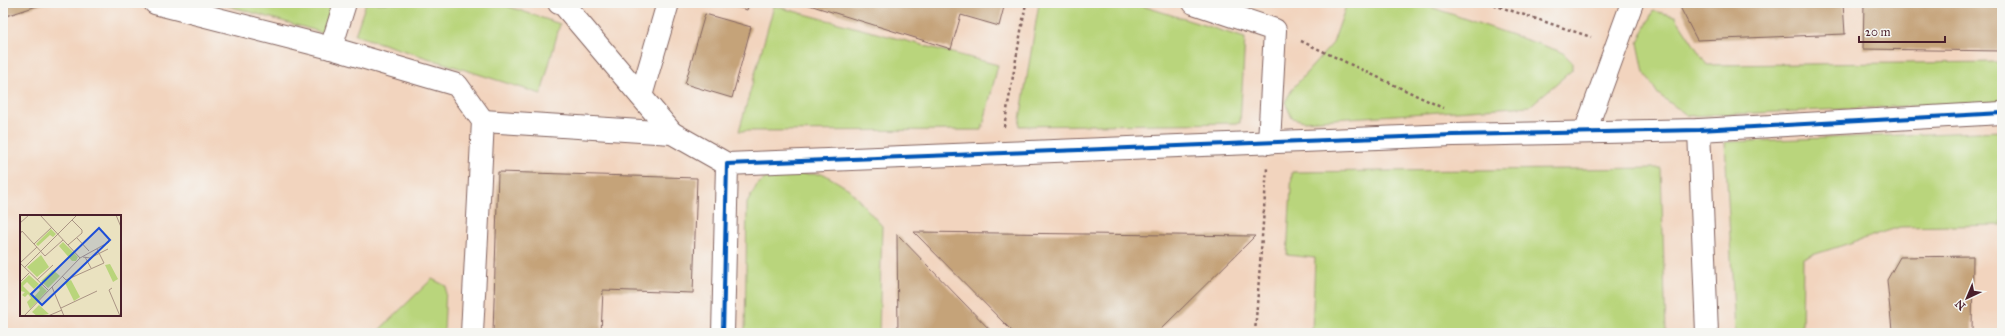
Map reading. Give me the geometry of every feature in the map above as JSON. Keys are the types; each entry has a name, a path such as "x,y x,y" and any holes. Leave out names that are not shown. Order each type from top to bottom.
{"street":[{"path":"155,3 331,48 457,85 482,121 472,333"},
{"path":"331,48 346,3"},
{"path":"559,3 563,4 672,133 727,164 1269,144 1453,135 1699,130 2002,114"},
{"path":"641,96 668,3"},
{"path":"1194,3 1275,30 1269,144"},
{"path":"1585,132 1632,3"},
{"path":"482,121 672,133"},
{"path":"1699,130 1707,333"},
{"path":"723,333 727,164"}],"path":[{"path":"999,154 1026,3"},
{"path":"1488,3 1616,46"},
{"path":"1275,30 1449,111 1453,135"},
{"path":"1255,333 1269,144"}],"shaded area":[{"path":"3,3 2002,3 2002,333 3,333"}],"green space":[{"path":"218,3 332,3 324,33"},
{"path":"366,3 498,3 560,24 541,94 355,35"},
{"path":"1039,3 1133,3 1245,38 1240,123 1019,126"},
{"path":"1347,3 1419,3 1562,52 1572,62 1572,70 1530,106 1304,121 1292,118 1285,102 1293,88 1333,43"},
{"path":"774,6 998,65 982,130 739,131"},
{"path":"1653,11 1675,16 1707,65 2002,62 2002,102 1688,116 1658,94 1644,72 1638,43"},
{"path":"2002,131 2002,225 1900,227 1803,258 1802,333 1735,333 1725,142"},
{"path":"1661,168 1666,333 1312,333 1315,258 1287,255 1292,172"},
{"path":"771,174 824,174 849,189 882,226 879,333 745,333 747,203 757,185"},
{"path":"432,279 446,286 444,333 376,333"}],"building":[{"path":"3,3 46,3 3,17"},
{"path":"727,3 749,3 747,10"},
{"path":"803,3 1005,3 999,26 961,15 951,49"},
{"path":"1682,3 1843,3 1845,34 1697,40 1681,9"},
{"path":"1864,3 2002,3 2002,51 1863,49"},
{"path":"705,14 751,27 732,98 685,84"},
{"path":"498,172 697,178 693,293 603,290 601,333 493,333"},
{"path":"914,232 1255,236 1157,333 1014,333"},
{"path":"897,234 993,333 898,333"},
{"path":"1973,256 1972,333 1896,333 1892,330 1887,280 1900,257"}],"cycle path":[{"path":"723,333 727,164 1453,135 1699,130 2002,113"}]}
